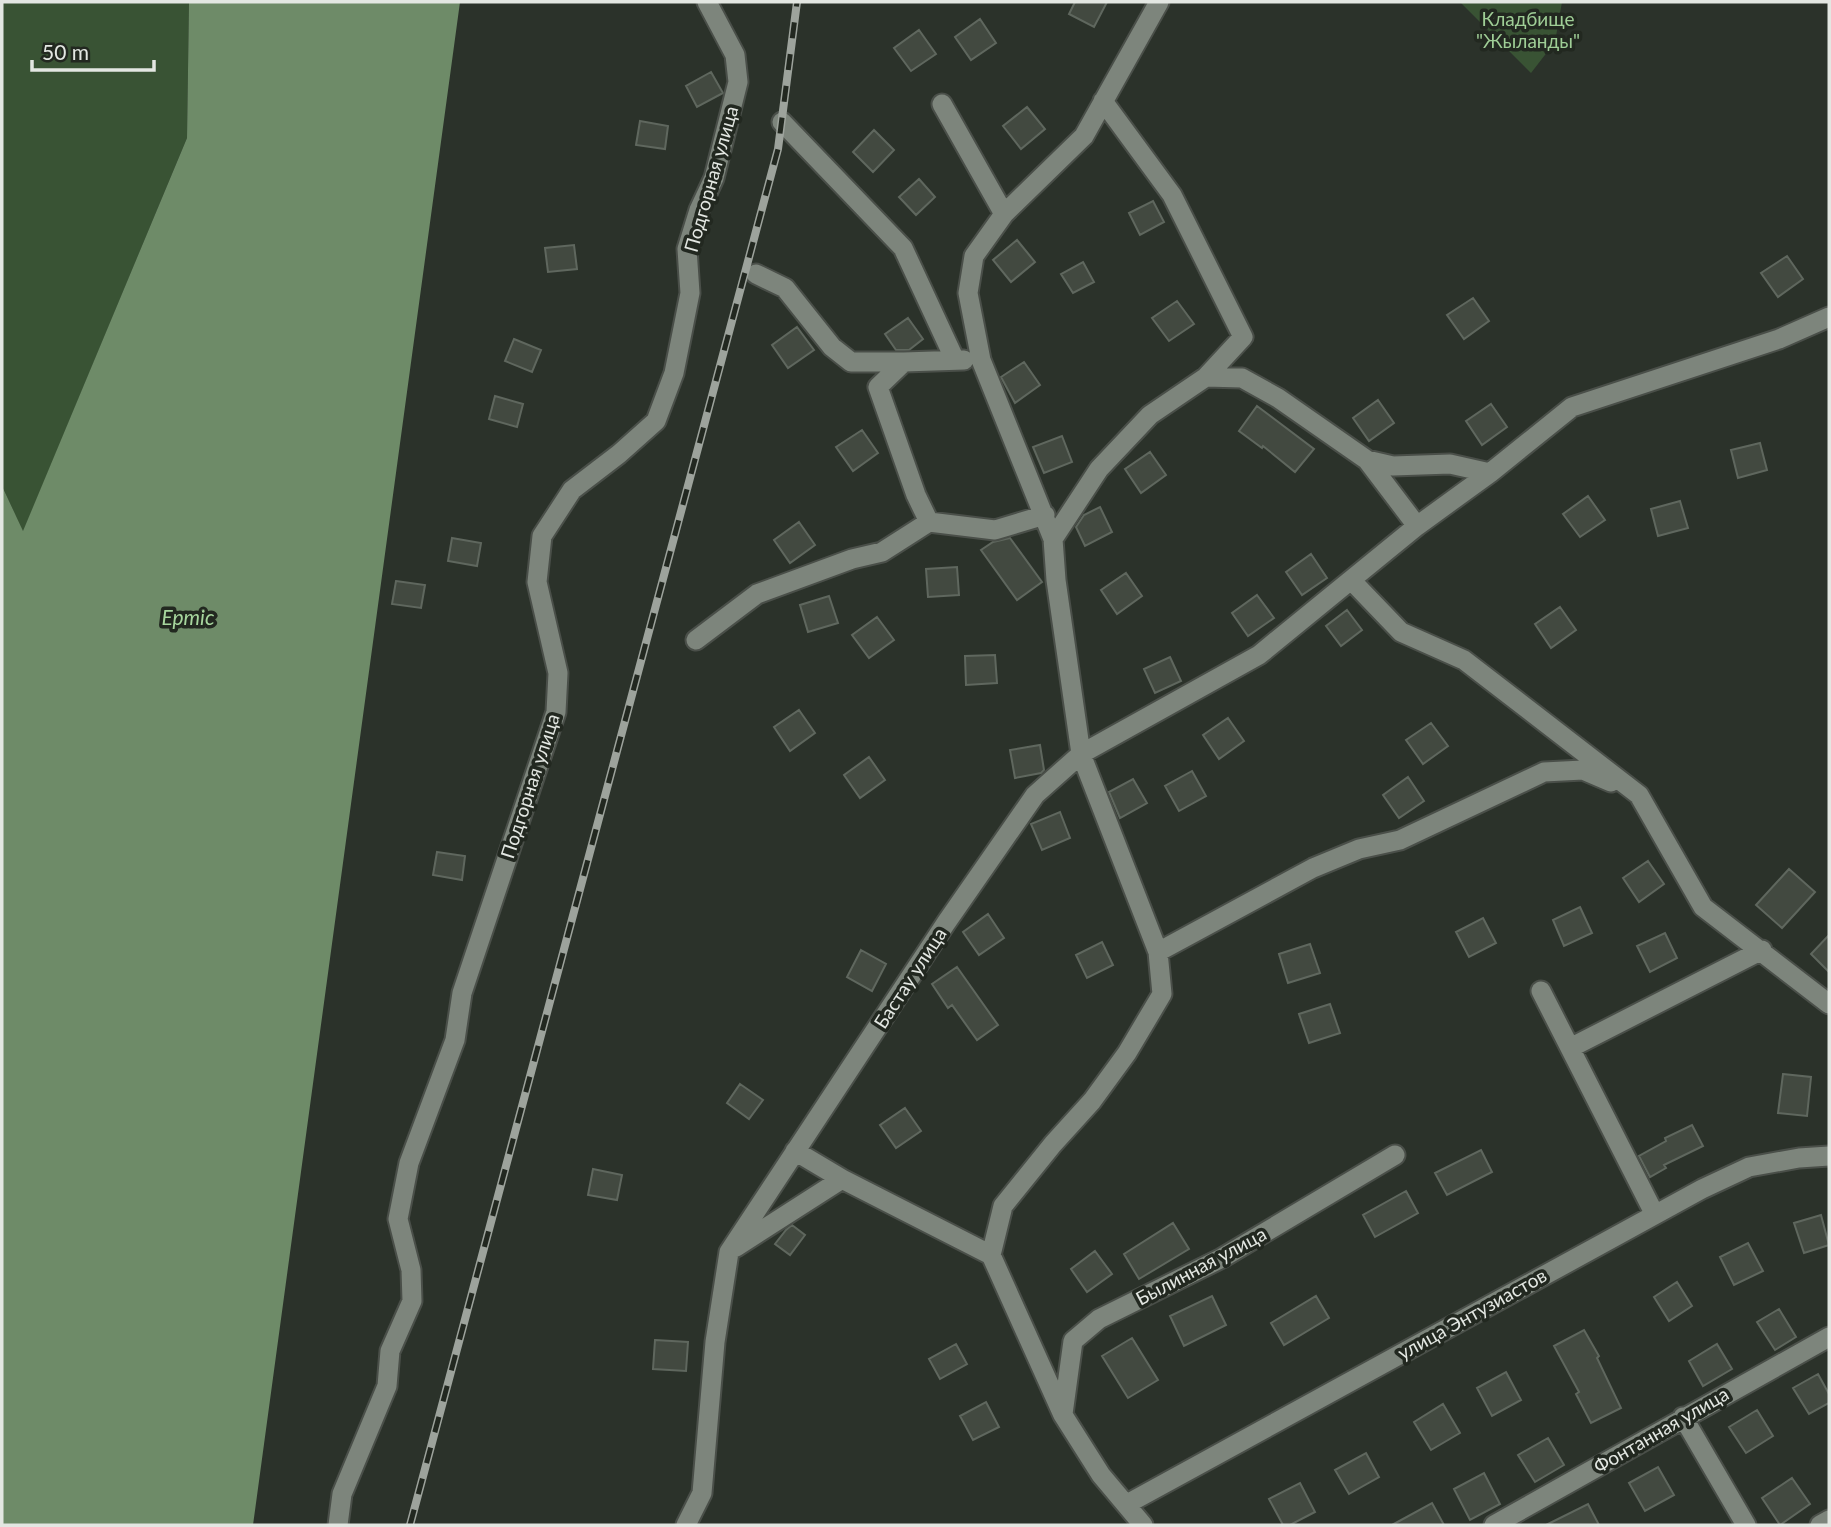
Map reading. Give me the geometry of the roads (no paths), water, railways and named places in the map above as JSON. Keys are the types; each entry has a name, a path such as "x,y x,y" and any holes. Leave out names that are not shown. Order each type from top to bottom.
{"street":[{"name":"Подгорная улица","path":"338,1525 342,1494 387,1386 390,1352 412,1301 411,1270 398,1219 409,1163 455,1040 461,993 556,712 558,673 537,582 542,536 572,490 656,421 674,373 690,293 687,249 699,210 714,178 738,82 736,55 707,2"},
{"path":"1143,1525 1101,1475 1063,1415 991,1255 1003,1206 1092,1101 1127,1053 1162,994 1158,952 1081,754 1056,580 1053,539 981,360 968,293 974,256 1004,214 1084,136 1159,2"},
{"path":"1053,539 1099,469 1150,415 1206,377 1243,338 1172,195 1103,101"},
{"path":"942,104 1004,214"},
{"path":"782,122 903,248 955,360"},
{"path":"756,274 785,288 832,347 851,362 981,360"},
{"name":"Бастау улица","path":"686,1525 702,1493 715,1342 729,1252 939,934 1035,795 1081,754 1259,655 1417,526 1490,473 1572,407 1779,339 1829,317"},
{"path":"904,362 878,387 916,495 929,522"},
{"path":"1206,377 1242,378 1279,398 1367,460 1417,526"},
{"path":"1367,460 1393,466 1450,464 1490,473"},
{"path":"696,640 757,594 852,559 882,552 929,522 995,530 1045,515"},
{"path":"1352,581 1401,632 1464,660 1639,795 1703,907 1829,1004"},
{"path":"1158,952 1313,868 1359,849 1400,840 1544,772 1583,770 1639,795"},
{"path":"1572,1047 1762,950"},
{"path":"1541,991 1572,1047 1654,1213"},
{"path":"795,1151 842,1179 991,1255"},
{"name":"Былинная улица","path":"1063,1415 1073,1341 1099,1319 1222,1258 1395,1154"},
{"name":"улица Энтузиастов","path":"1128,1504 1654,1213 1749,1167 1799,1158 1829,1156"},
{"path":"729,1252 842,1179"},
{"name":"Фонтанная улица","path":"1494,1525 1829,1337"},
{"path":"1683,1417 1745,1525"},
{"path":"1820,1525 1829,1520"}],"water":[{"name":"Ертіс","path":"189,2 460,2 253,1525 2,1525 2,486 23,531 187,138"}],"railway":[{"path":"410,1525 778,149 797,2"}],"park label":[{"name":"Кладбище \"Жыланды\"","path":"1528,30"}]}
